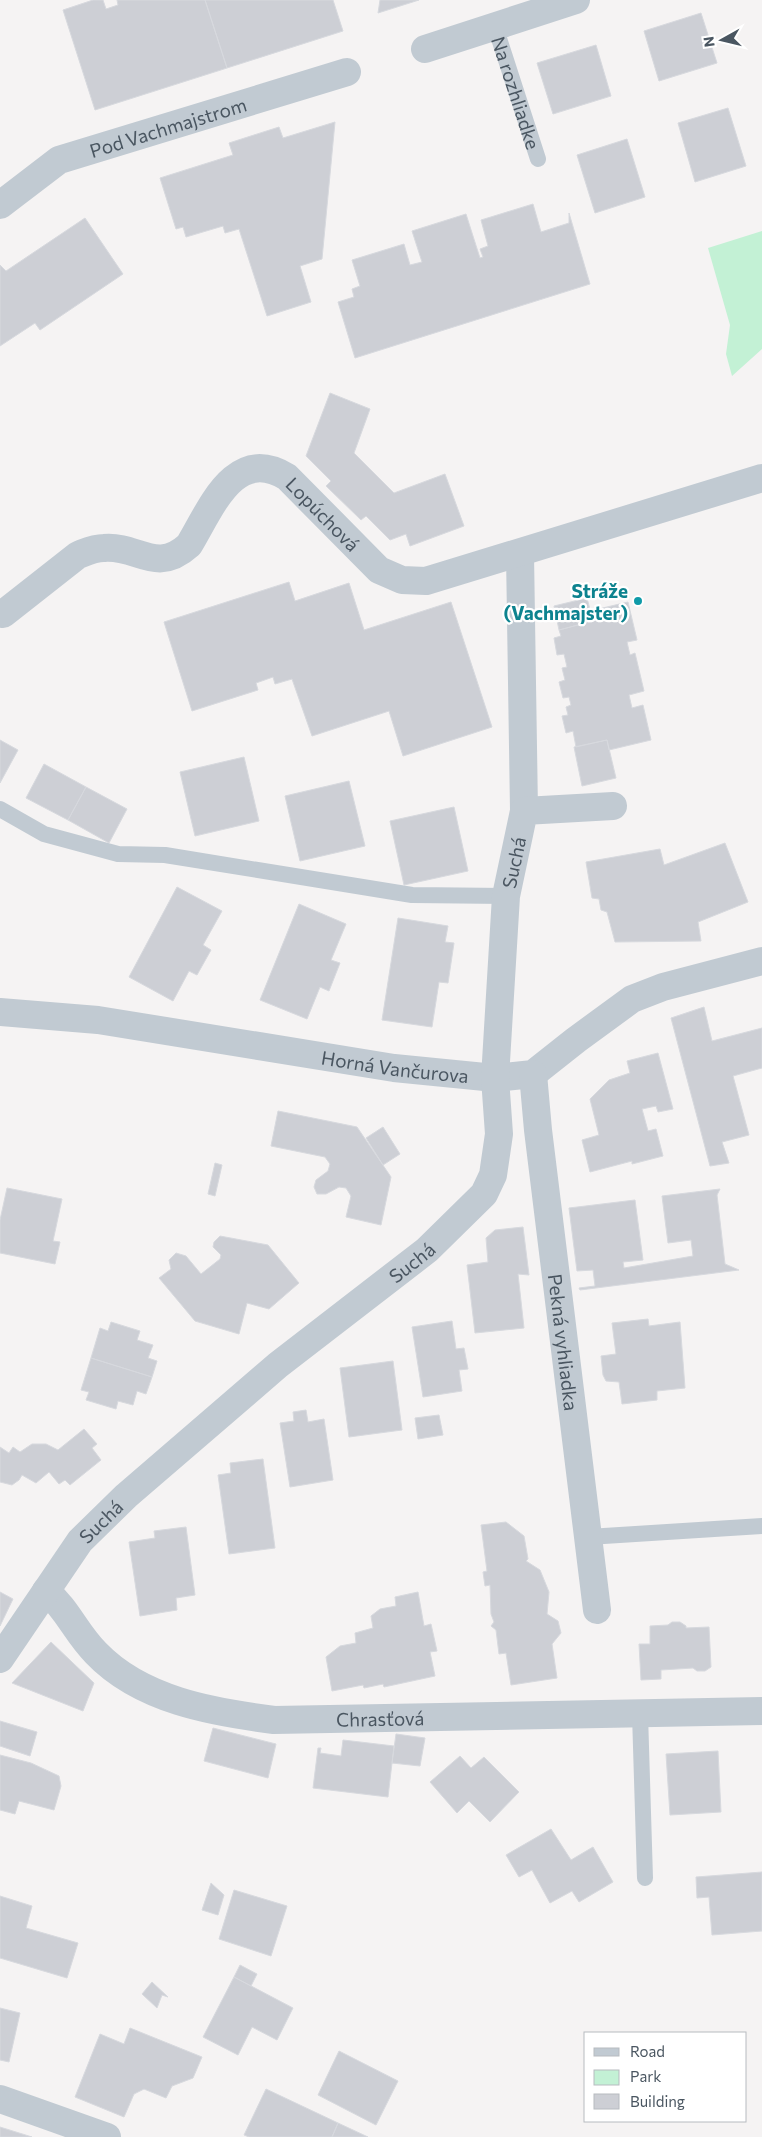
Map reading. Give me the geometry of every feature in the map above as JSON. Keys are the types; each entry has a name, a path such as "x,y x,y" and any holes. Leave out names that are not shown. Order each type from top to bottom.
{"street":[{"name":"Na rozhliadke","path":"426,49 576,0"},
{"name":"Pod Vachmajstrom","path":"0,205 59,160 347,72"},
{"name":"Lopúchová","path":"3,614 78,555 91,550 105,547 123,549 156,560 180,554 189,546 231,479 242,471 255,468 271,469 287,477 379,570 402,580 426,581 520,554 762,478"},
{"path":"520,554 524,811"},
{"name":"Suchá","path":"0,1659 80,1541 126,1496 278,1365 427,1250 484,1194 493,1175 499,1134 495,1078 506,896 524,811 613,806"},
{"path":"533,1074 632,999 663,988 762,961"},
{"name":"Horná Vančurova","path":"0,1012 98,1020 394,1068 495,1078 533,1074"},
{"name":"Pekná vyhliadka","path":"533,1074 539,1140 597,1610"},
{"name":"Chrasťová","path":"46,1591 60,1604 84,1640 115,1671 161,1695 230,1714 274,1720 762,1711"},
{"path":"0,2099 107,2137"}],"lane":[{"name":"Na rozhliadke","path":"495,26 538,159"},
{"path":"0,810 44,834 118,854 165,855 412,895 506,896"},
{"path":"588,1537 762,1526"},
{"path":"640,1714 645,1878"}],"green space":[{"path":"762,231 762,349 732,376 726,354 730,325 708,248"}],"building":[{"path":"93,0 103,0 106,9 118,5 117,0 205,0 227,68 95,110 63,10"},
{"path":"205,0 333,0 343,31 227,68"},
{"path":"380,0 419,0 378,13"},
{"path":"701,13 717,63 659,81 644,31"},
{"path":"596,45 611,96 553,114 537,63"},
{"path":"728,108 746,166 695,182 678,123"},
{"path":"335,122 322,259 300,266 311,302 267,316 239,229 225,233 223,226 186,237 183,227 176,229 160,178 233,155 229,143 279,127 283,138"},
{"path":"627,139 645,197 595,213 577,155"},
{"path":"533,204 541,232 569,223 569,213 590,284 355,358 338,302 354,297 352,289 360,286 352,260 404,244 410,265 422,262 412,231 466,214 480,258 483,257 480,249 488,246 481,220"},
{"path":"85,218 123,274 40,330 35,323 0,346 0,265 6,271"},
{"path":"330,393 370,409 354,453 394,493 445,474 464,526 410,546 406,534 390,540 366,516 361,520 326,486 331,481 306,456"},
{"path":"289,582 295,601 349,583 364,630 451,602 492,727 403,756 389,711 312,736 292,679 275,684 273,677 256,683 258,690 192,711 164,622"},
{"path":"587,598 593,621 559,630 554,606"},
{"path":"628,602 637,640 627,642 630,655 635,653 644,691 629,695 632,708 643,705 651,740 609,750 607,740 576,747 573,731 566,733 562,716 568,715 566,707 571,705 569,697 563,698 559,682 565,680 562,668 567,667 564,654 557,655 554,638 561,636 559,630 593,621 590,611"},
{"path":"0,740 18,750 0,783"},
{"path":"607,740 616,778 582,786 574,747"},
{"path":"244,757 259,821 195,836 180,772"},
{"path":"44,764 86,787 68,820 26,798"},
{"path":"349,781 365,846 300,861 285,796"},
{"path":"86,787 127,809 109,843 68,820"},
{"path":"454,807 468,871 404,885 390,821"},
{"path":"725,843 748,902 698,922 701,941 615,942 607,912 601,910 599,899 592,898 586,862 660,849 664,865"},
{"path":"177,887 222,911 203,945 211,950 197,975 189,971 173,1001 129,977"},
{"path":"299,904 346,924 331,960 340,963 329,991 320,987 307,1019 260,1000"},
{"path":"398,918 448,926 445,942 454,943 448,983 439,982 432,1027 382,1020"},
{"path":"704,1007 712,1041 762,1028 762,1068 733,1076 749,1135 722,1142 729,1163 710,1166 671,1018"},
{"path":"658,1053 673,1109 658,1112 656,1106 642,1109 648,1131 656,1129 663,1156 632,1164 632,1161 590,1172 582,1140 599,1135 590,1099 609,1080 630,1073 627,1061"},
{"path":"278,1111 357,1127 391,1177 381,1225 346,1217 351,1196 346,1188 339,1187 326,1194 317,1194 314,1187 316,1180 328,1171 330,1164 325,1157 271,1146"},
{"path":"383,1127 400,1154 383,1165 366,1138"},
{"path":"215,1163 222,1165 215,1196 208,1194"},
{"path":"7,1188 62,1199 53,1241 60,1242 55,1264 0,1253 0,1220"},
{"path":"720,1189 717,1195 725,1264 739,1270 580,1290 579,1288 595,1286 593,1270 577,1271 569,1208 635,1200 643,1260 623,1262 624,1268 693,1256 691,1240 668,1243 662,1196"},
{"path":"523,1227 529,1275 518,1274 524,1328 475,1333 467,1265 488,1262 486,1238 495,1230"},
{"path":"220,1236 268,1245 299,1283 269,1309 247,1303 239,1334 195,1321 159,1278 171,1269 169,1260 176,1253 186,1256 201,1274 220,1259 221,1255 213,1247 214,1242"},
{"path":"648,1319 649,1326 680,1322 685,1388 657,1391 657,1400 622,1404 619,1382 606,1381 603,1375 601,1356 616,1354 612,1323"},
{"path":"452,1321 456,1349 464,1348 468,1369 459,1370 462,1391 423,1397 412,1327"},
{"path":"111,1322 140,1331 137,1340 153,1345 148,1358 157,1361 152,1377 91,1358 100,1328 108,1331"},
{"path":"91,1358 152,1377 146,1394 137,1391 133,1405 118,1401 116,1409 86,1400 89,1392 81,1390"},
{"path":"393,1361 402,1430 349,1437 340,1368"},
{"path":"306,1410 308,1422 324,1419 333,1480 290,1487 280,1423 294,1421 293,1412"},
{"path":"439,1415 443,1435 418,1439 415,1418"},
{"path":"84,1429 97,1444 92,1448 101,1460 70,1485 65,1480 59,1484 49,1472 36,1483 22,1475 12,1485 0,1482 0,1447 9,1453 13,1447 20,1452 32,1444 46,1444 58,1450"},
{"path":"263,1459 275,1548 229,1554 218,1475 231,1473 230,1463"},
{"path":"506,1522 524,1536 528,1559 526,1561 540,1570 549,1592 547,1614 558,1621 561,1633 552,1644 557,1678 511,1685 506,1653 499,1654 496,1630 491,1626 494,1622 491,1614 490,1585 485,1586 483,1572 487,1571 481,1525"},
{"path":"186,1527 195,1595 176,1598 177,1610 140,1616 129,1542 155,1538 154,1531"},
{"path":"0,1592 13,1599 0,1626"},
{"path":"418,1592 424,1626 431,1624 437,1651 430,1652 435,1676 384,1687 383,1684 364,1688 363,1685 332,1691 326,1657 340,1646 356,1643 355,1633 373,1628 371,1616 380,1609 396,1606 395,1597"},
{"path":"672,1622 680,1622 686,1628 709,1627 711,1667 705,1671 697,1671 693,1668 661,1670 661,1679 641,1680 639,1644 650,1644 650,1626 668,1625"},
{"path":"51,1642 94,1683 83,1711 12,1683"},
{"path":"0,1721 37,1732 30,1756 0,1746"},
{"path":"213,1728 276,1744 268,1778 204,1761"},
{"path":"396,1734 425,1738 420,1766 392,1763"},
{"path":"343,1740 394,1746 388,1797 313,1788 318,1748 321,1748 320,1753 341,1756"},
{"path":"718,1751 721,1812 670,1815 666,1754"},
{"path":"0,1755 31,1763 59,1776 61,1786 54,1810 19,1801 15,1814 0,1810"},
{"path":"460,1756 471,1768 484,1757 519,1792 490,1822 469,1801 457,1813 430,1782"},
{"path":"551,1829 571,1860 593,1847 613,1882 579,1902 572,1891 550,1903 532,1870 519,1877 506,1855"},
{"path":"762,1872 762,1931 712,1935 709,1897 697,1898 696,1877"},
{"path":"211,1883 224,1895 218,1915 202,1910"},
{"path":"234,1890 287,1906 271,1956 219,1939"},
{"path":"0,1896 32,1906 26,1928 78,1943 67,1978 0,1958"},
{"path":"240,1965 257,1974 251,1986 234,1977"},
{"path":"234,1977 293,2008 277,2040 252,2027 238,2055 203,2037"},
{"path":"152,1982 168,1997 162,1995 157,2008 142,1994"},
{"path":"0,2008 20,2013 9,2062 0,2060"},
{"path":"130,2028 202,2057 193,2078 172,2086 166,2098 144,2089 134,2094 124,2117 75,2097 100,2034 124,2044"},
{"path":"339,2051 398,2081 376,2125 318,2095"},
{"path":"266,2089 338,2123 332,2137 249,2137 244,2135"},
{"path":"338,2123 368,2137 332,2137"},
{"path":"0,2127 32,2137 0,2137"}],"place":[{"name":"Stráže (Vachmajster)","path":"638,601"}]}
